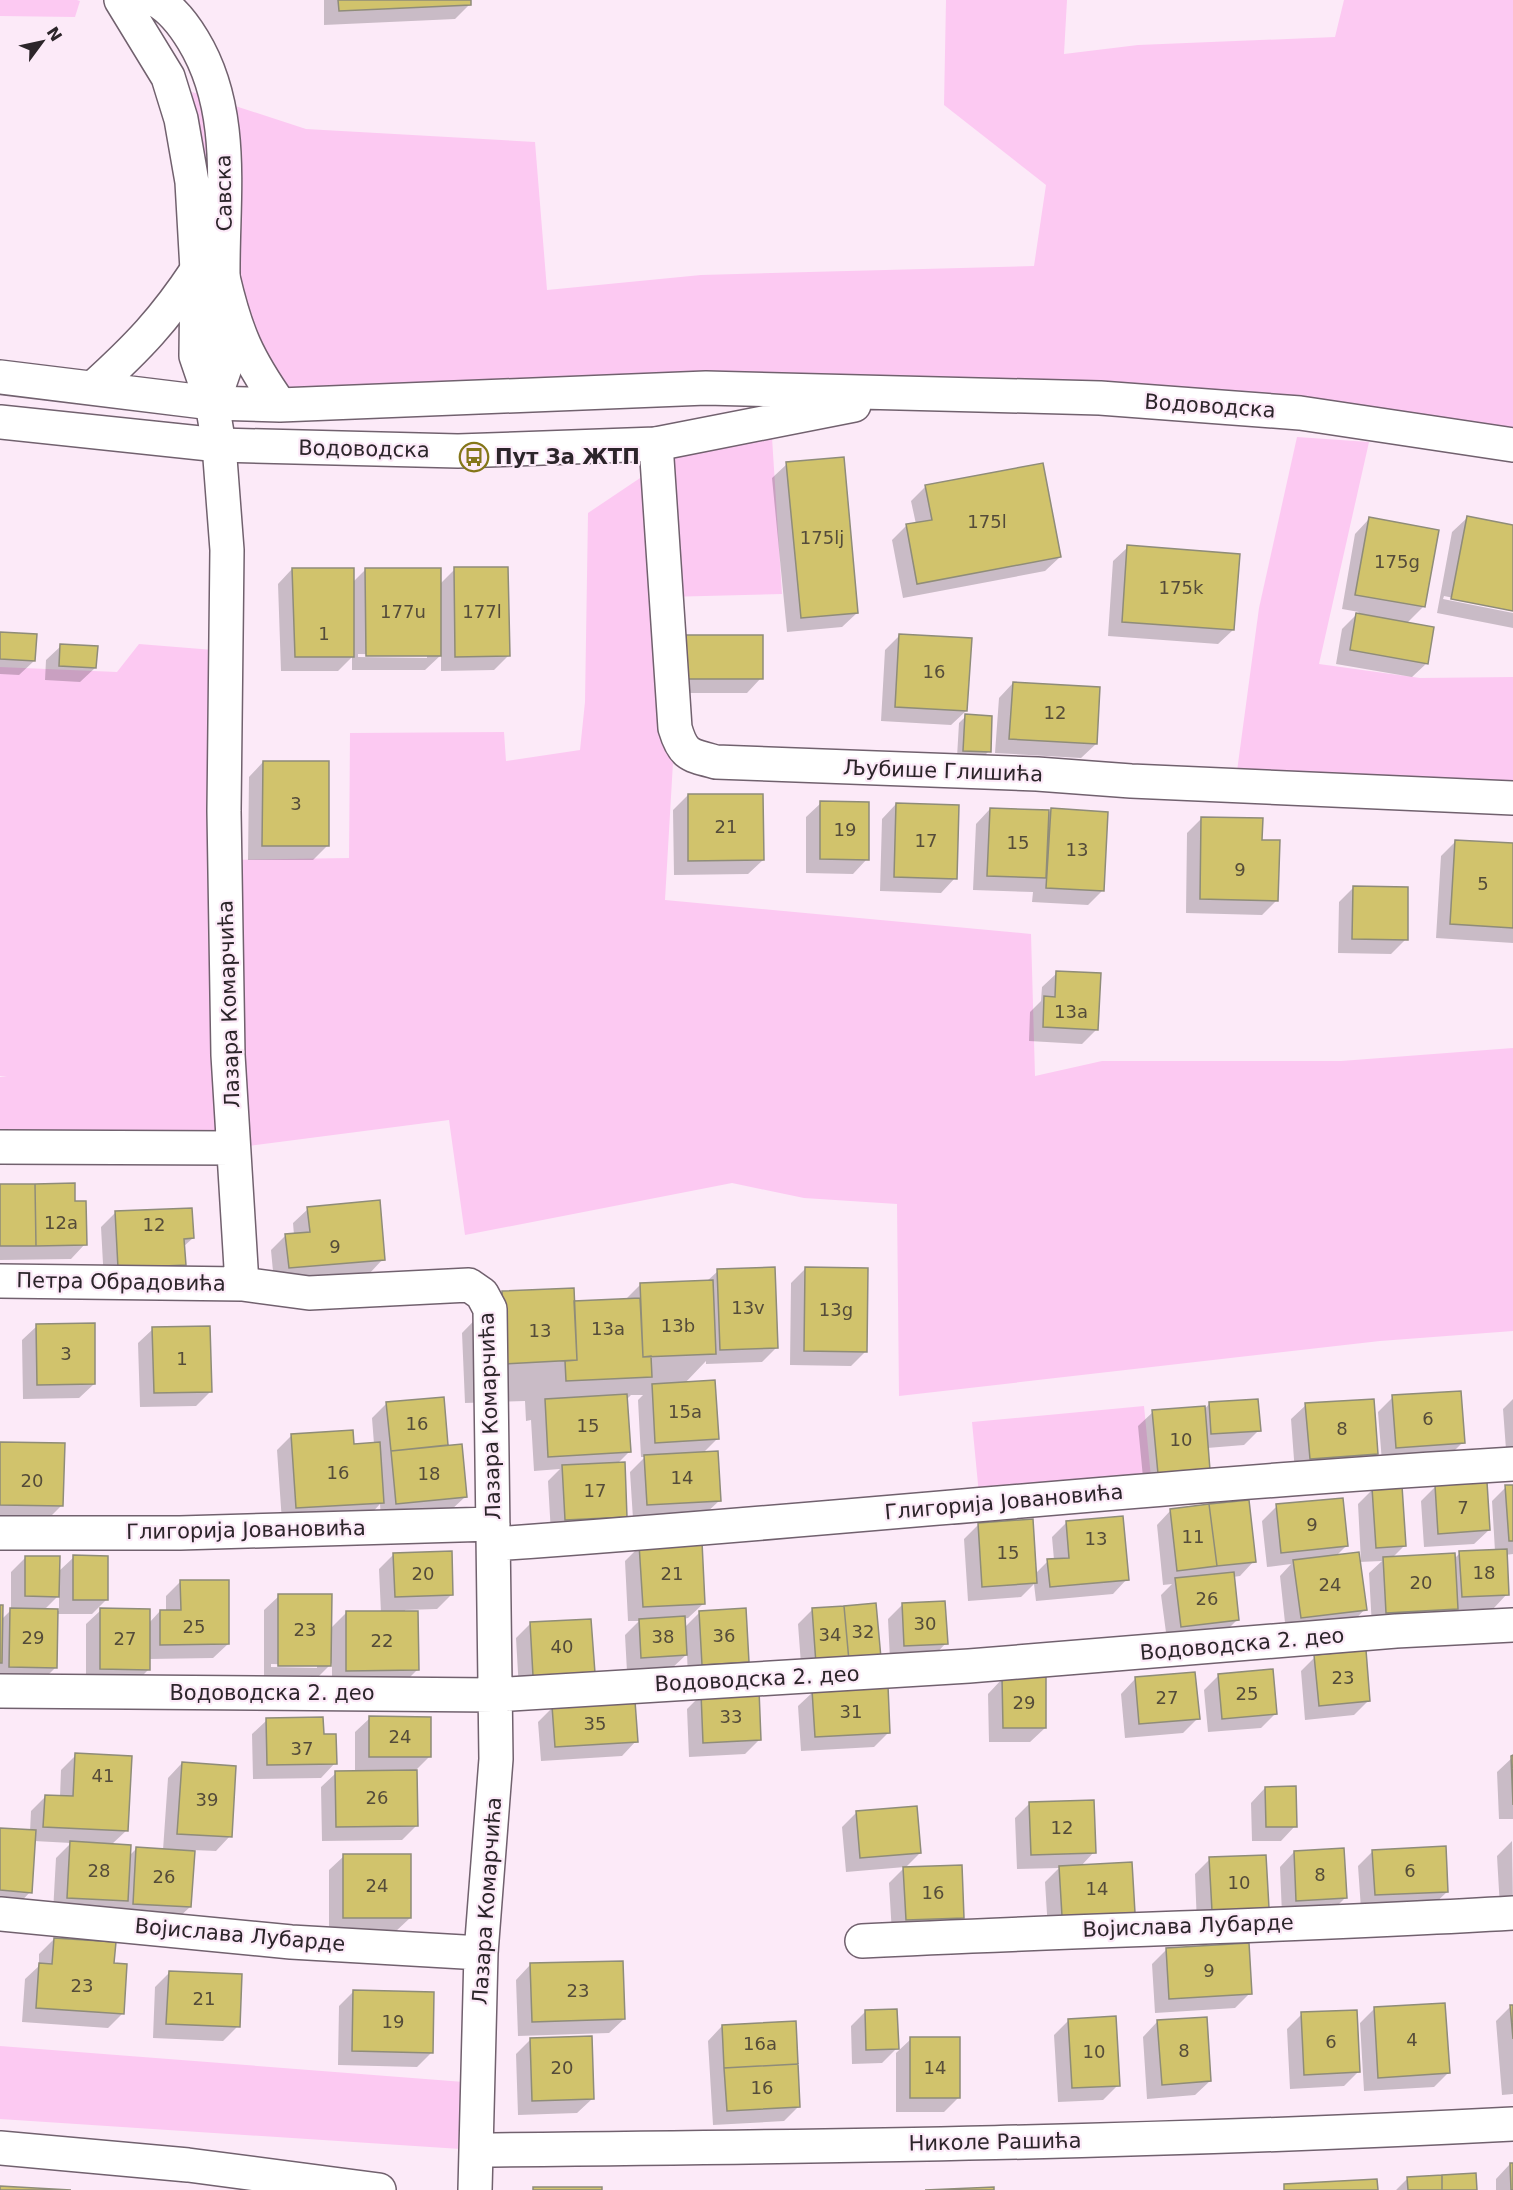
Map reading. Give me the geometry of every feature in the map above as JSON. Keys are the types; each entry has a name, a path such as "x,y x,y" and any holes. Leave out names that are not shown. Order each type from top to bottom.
{"street":[{"name":"Савска","path":"121,0 168,77 181,119 228,358 212,403 219,445"},
{"name":"Савска","path":"156,0 165,5 186,29 202,55 217,97 226,192 210,274"},
{"path":"94,387 140,346 168,313 210,274 249,361 280,405"},
{"name":"Водоводска","path":"0,377 212,403 280,405 706,388 1100,398 1300,413 1399,425 1513,445"},
{"name":"Водоводска","path":"0,422 219,445 458,451 656,444 905,394"},
{"name":"Љубише Глишића","path":"656,444 675,728 681,746 689,755 716,762 1037,774 1131,781 1513,798"},
{"name":"Лазара Комарчића","path":"219,445 227,550 224,811 228,1055 242,1284 309,1293 470,1285 482,1294 490,1309 496,1760 481,1953 475,2190"},
{"path":"0,1147 233,1148"},
{"name":"Петра Обрадовића","path":"0,1281 242,1284"},
{"name":"Глигорија Јовановића","path":"0,1533 494,1534 727,1527 1277,1478 1513,1464"},
{"name":"Водоводска 2. део","path":"0,1691 495,1695 969,1666 1384,1632 1513,1625"},
{"name":"Војислава Лубарде","path":"862,1941 1316,1921 1402,1920 1513,1913"},
{"name":"Војислава Лубарде","path":"0,1914 291,1942 481,1953"},
{"name":"Николе Рашића","path":"477,2150 768,2148 1145,2139 1513,2124"},
{"path":"0,2148 188,2165 379,2190"}],"shaded area":[{"path":"0,0 80,1 75,17 0,16"},
{"path":"946,0 1067,0 1064,54 1138,45 1335,37 1344,0 1513,0 1513,446 999,395 280,405 201,232 192,92 306,129 535,142 547,290 701,275 1034,266 1046,185 944,105"},
{"path":"771,422 782,594 665,597 675,728 665,900 1031,934 1035,1076 1102,1061 1341,1061 1513,1048 1513,1331 1380,1341 899,1396 897,1204 804,1198 732,1183 465,1235 449,1120 233,1148 0,1146 0,1077 7,1077 0,1076 0,667 117,672 139,644 226,651 225,860 349,858 350,733 504,732 506,761 580,750 585,702 588,513 658,466 656,444"},
{"path":"1297,437 1369,442 1319,664 1420,678 1513,677 1513,797 1235,786 1259,608"},
{"path":"1144,1406 1152,1488 980,1505 972,1422"},
{"path":"0,2046 477,2083 476,2150 0,2119"}],"building":[{"path":"338,0 471,0 471,5 339,11"},
{"path":"844,457 858,613 801,618 786,462"},
{"path":"1043,463 1061,557 917,584 906,524 932,520 925,485"},
{"path":"1467,516 1513,525 1513,611 1451,599"},
{"path":"1369,517 1439,530 1425,607 1355,595"},
{"path":"1127,545 1240,554 1234,630 1122,622"},
{"path":"454,567 508,567 510,656 455,657"},
{"path":"292,568 354,568 354,657 295,657"},
{"path":"365,568 441,568 441,656 366,656"},
{"path":"1356,613 1434,627 1428,664 1350,650"},
{"path":"0,632 37,634 35,661 0,659"},
{"path":"899,634 972,638 967,711 895,707"},
{"path":"686,635 763,635 763,679 686,679"},
{"path":"60,644 98,646 96,668 59,666"},
{"path":"1013,682 1100,687 1097,744 1009,739"},
{"path":"965,714 992,716 991,752 963,751"},
{"path":"263,761 329,761 329,846 262,846"},
{"path":"688,794 763,794 764,860 688,861"},
{"path":"820,801 869,802 869,860 820,859"},
{"path":"896,803 959,805 957,879 894,877"},
{"path":"990,808 1049,810 1046,878 987,876"},
{"path":"1051,808 1108,812 1104,891 1046,888"},
{"path":"1201,817 1263,818 1262,840 1280,840 1278,901 1200,899"},
{"path":"1455,840 1513,843 1513,928 1450,924"},
{"path":"1353,886 1408,887 1408,940 1352,939"},
{"path":"1056,971 1101,973 1098,1030 1043,1027 1044,996 1055,997"},
{"path":"75,1183 75,1201 86,1201 87,1245 36,1246 35,1184"},
{"path":"0,1184 35,1184 36,1246 0,1246"},
{"path":"380,1200 385,1260 289,1268 285,1234 310,1232 307,1207"},
{"path":"192,1208 194,1238 184,1239 186,1265 118,1268 115,1211"},
{"path":"775,1267 778,1348 720,1350 717,1269"},
{"path":"805,1267 868,1268 867,1352 804,1351"},
{"path":"713,1280 716,1354 643,1357 640,1283"},
{"path":"574,1288 577,1360 505,1364 502,1291"},
{"path":"640,1298 643,1357 651,1356 652,1377 566,1381 565,1361 577,1360 574,1301"},
{"path":"95,1323 95,1384 37,1385 36,1324"},
{"path":"210,1326 212,1392 154,1393 152,1327"},
{"path":"715,1380 719,1439 655,1443 652,1384"},
{"path":"1461,1391 1465,1443 1396,1448 1392,1395"},
{"path":"627,1394 631,1452 548,1457 545,1399"},
{"path":"444,1397 448,1445 391,1451 386,1402"},
{"path":"1258,1399 1261,1431 1211,1434 1209,1402"},
{"path":"1374,1399 1378,1454 1310,1459 1305,1403"},
{"path":"1205,1406 1210,1470 1158,1474 1152,1410"},
{"path":"353,1430 354,1444 380,1442 384,1503 296,1508 291,1434"},
{"path":"0,1442 65,1443 63,1506 0,1505"},
{"path":"462,1444 467,1497 396,1504 391,1451"},
{"path":"718,1451 721,1501 647,1505 644,1455"},
{"path":"625,1462 627,1517 565,1520 562,1465"},
{"path":"1487,1482 1490,1530 1438,1534 1435,1485"},
{"path":"1505,1485 1513,1485 1513,1541 1509,1541"},
{"path":"1402,1486 1406,1546 1376,1548 1372,1488"},
{"path":"1343,1498 1348,1546 1281,1553 1276,1504"},
{"path":"1249,1500 1256,1562 1217,1566 1209,1504"},
{"path":"1209,1504 1217,1566 1177,1571 1170,1509"},
{"path":"1123,1516 1129,1580 1050,1587 1047,1559 1069,1558 1066,1521"},
{"path":"1033,1519 1037,1583 982,1587 978,1523"},
{"path":"702,1542 705,1604 643,1607 639,1544"},
{"path":"1507,1549 1509,1595 1462,1597 1459,1551"},
{"path":"452,1551 453,1595 395,1597 393,1553"},
{"path":"1359,1552 1367,1610 1301,1618 1293,1560"},
{"path":"1455,1553 1458,1609 1386,1613 1383,1557"},
{"path":"73,1555 108,1556 108,1600 73,1600"},
{"path":"25,1556 60,1556 59,1597 25,1596"},
{"path":"1234,1572 1239,1620 1181,1627 1175,1578"},
{"path":"180,1580 229,1580 229,1644 160,1645 160,1610 181,1610"},
{"path":"278,1594 332,1594 331,1666 278,1666"},
{"path":"945,1601 948,1644 904,1646 902,1603"},
{"path":"876,1603 881,1658 849,1661 844,1606"},
{"path":"0,1605 3,1605 2,1663 0,1663"},
{"path":"844,1606 849,1661 816,1664 812,1608"},
{"path":"10,1608 58,1609 57,1668 9,1667"},
{"path":"100,1608 150,1609 150,1670 100,1669"},
{"path":"746,1608 749,1662 702,1665 699,1611"},
{"path":"346,1611 418,1611 419,1670 346,1671"},
{"path":"685,1616 687,1655 641,1658 639,1619"},
{"path":"591,1619 595,1673 533,1676 530,1622"},
{"path":"1366,1650 1370,1701 1319,1706 1314,1655"},
{"path":"1273,1669 1277,1714 1222,1719 1218,1674"},
{"path":"1195,1672 1200,1719 1139,1724 1135,1677"},
{"path":"1002,1677 1046,1677 1046,1728 1003,1728"},
{"path":"888,1686 890,1733 815,1737 812,1690"},
{"path":"759,1690 761,1740 703,1743 701,1693"},
{"path":"635,1701 638,1742 555,1747 552,1706"},
{"path":"369,1716 431,1717 431,1757 369,1757"},
{"path":"323,1717 324,1734 336,1734 337,1764 267,1765 266,1718"},
{"path":"75,1753 132,1756 128,1831 43,1827 45,1795 73,1796"},
{"path":"1513,1755 1513,1805 1511,1756"},
{"path":"182,1762 236,1766 232,1837 177,1834"},
{"path":"417,1770 418,1826 336,1827 335,1771"},
{"path":"1296,1786 1297,1827 1266,1827 1265,1787"},
{"path":"1094,1800 1096,1853 1031,1855 1029,1802"},
{"path":"917,1806 921,1853 860,1858 856,1811"},
{"path":"0,1828 36,1830 32,1893 0,1890"},
{"path":"70,1841 131,1845 128,1901 67,1898"},
{"path":"1446,1846 1448,1892 1375,1895 1372,1850"},
{"path":"136,1847 195,1851 191,1907 133,1904"},
{"path":"1344,1848 1347,1898 1296,1901 1294,1851"},
{"path":"343,1854 411,1854 411,1918 343,1918"},
{"path":"1266,1855 1269,1908 1212,1911 1209,1857"},
{"path":"1132,1862 1135,1913 1062,1916 1059,1866"},
{"path":"962,1865 964,1918 906,1920 903,1867"},
{"path":"54,1938 116,1942 114,1963 127,1964 124,2014 36,2008 39,1963 52,1964"},
{"path":"1249,1943 1252,1994 1169,1999 1166,1948"},
{"path":"623,1961 625,2019 532,2022 530,1963"},
{"path":"169,1971 242,1974 240,2027 166,2024"},
{"path":"353,1990 434,1992 433,2053 352,2051"},
{"path":"1445,2003 1450,2073 1378,2078 1374,2007"},
{"path":"1510,2005 1513,2005 1513,2039"},
{"path":"897,2009 899,2049 866,2050 865,2010"},
{"path":"1357,2010 1360,2072 1304,2075 1301,2012"},
{"path":"1116,2016 1120,2086 1072,2088 1068,2019"},
{"path":"1207,2017 1211,2081 1162,2085 1157,2020"},
{"path":"796,2021 798,2064 724,2068 722,2025"},
{"path":"592,2036 594,2099 532,2101 530,2038"},
{"path":"910,2037 960,2037 960,2098 910,2098"},
{"path":"798,2064 800,2107 727,2111 724,2068"},
{"path":"1510,2163 1513,2163 1513,2190 1511,2190"},
{"path":"1476,2173 1477,2190 1442,2190 1442,2175"},
{"path":"1442,2175 1442,2190 1408,2190 1407,2177"},
{"path":"1377,2179 1378,2190 1284,2190 1284,2184"},
{"path":"0,2186 71,2190 0,2190"},
{"path":"533,2187 602,2187 602,2190 533,2190"},
{"path":"994,2187 994,2190 925,2190"}],"place":[{"name":"Пут За ЖТП","path":"474,457"}]}
